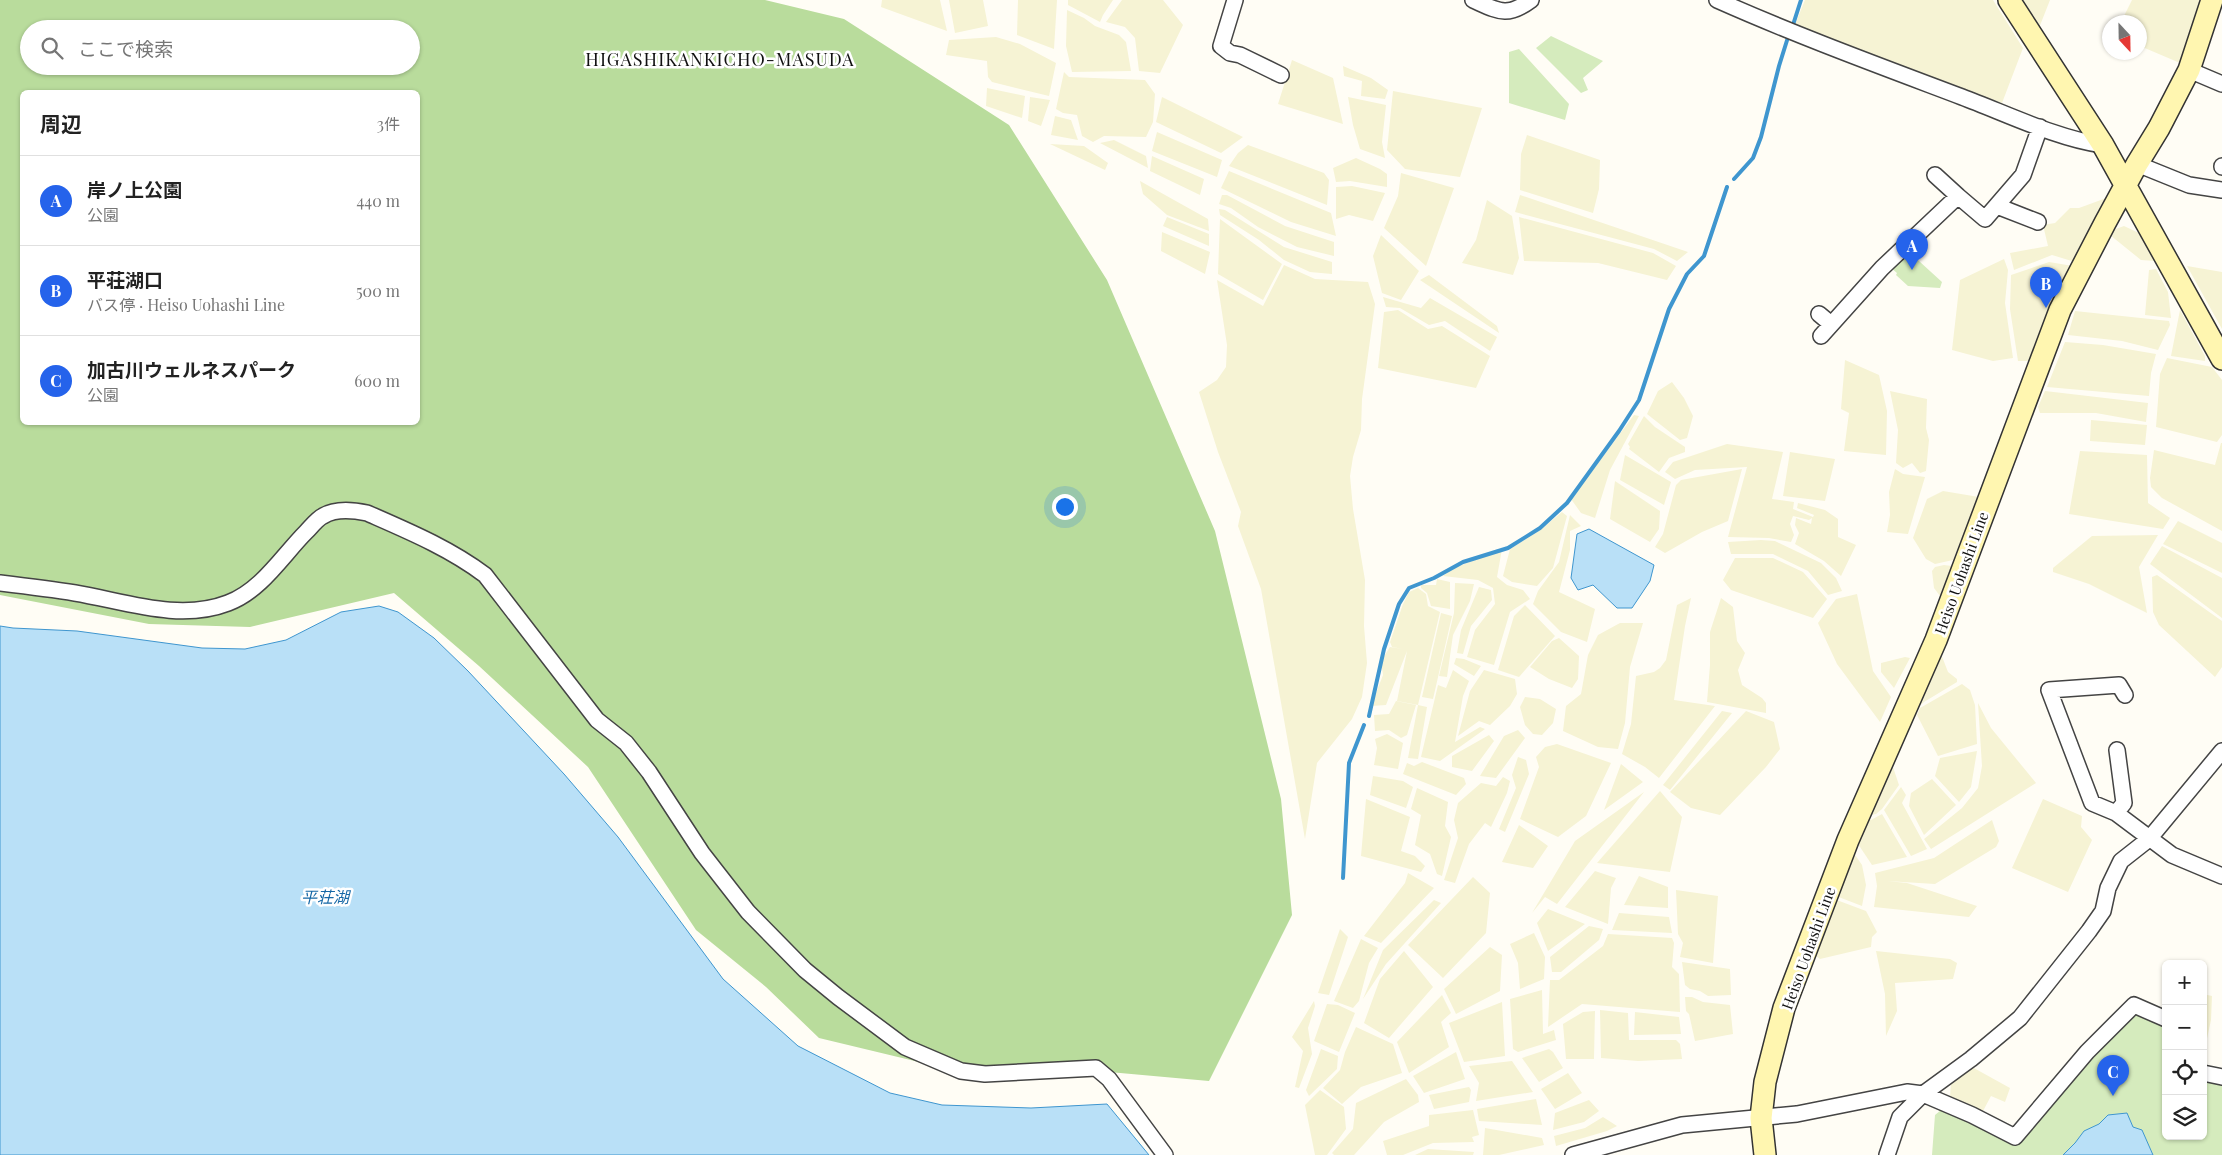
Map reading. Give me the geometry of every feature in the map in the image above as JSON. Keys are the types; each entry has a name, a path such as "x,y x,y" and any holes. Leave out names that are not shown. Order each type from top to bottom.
{"main road":[{"path":"2009,0 2103,145 2222,359"},
{"name":"Heiso Uohashi Line","path":"1765,1155 1761,1118 1765,1082 1784,1008 1848,840 1936,640 2060,310 2189,70 2212,0"}],"street":[{"path":"1235,0 1221,46 1230,53 1240,55 1281,75"},
{"path":"1473,0 1500,12 1510,12 1531,0"},
{"path":"1717,0 2040,127 2084,143 2103,145"},
{"path":"2189,70 2222,84"},
{"path":"1934,175 1985,219 2022,175 2040,127"},
{"path":"2137,164 2189,185 2222,190"},
{"path":"1821,336 1825,319 1958,196"},
{"path":"1997,206 2038,222"},
{"path":"0,583 74,593 172,611 208,609 229,603 244,595 323,516 343,510 367,513 444,549 466,560 485,575 597,720 626,743 650,772 702,853 748,912 812,976 905,1048 961,1071 985,1074 1096,1068 1109,1079 1165,1155"},
{"path":"2125,695 2119,685 2049,690 2092,803 2116,813 2172,855 2222,876"},
{"path":"2116,813 2124,803 2117,750"},
{"path":"1887,1155 1900,1118 1923,1094 1971,1059 2020,1018 2103,911 2108,888 2121,861 2149,839 2222,751"},
{"path":"1574,1155 1682,1125 1761,1118 1841,1106 1907,1092 1923,1094 1972,1115 2015,1137 2087,1052 2134,1005 2162,1017"},
{"path":"2207,1074 2222,1077"}],"shaded area":[{"path":"882,0 940,0 947,31 881,7"},
{"path":"949,0 983,0 988,26 955,33"},
{"path":"1018,0 1057,0 1054,49 1017,35"},
{"path":"1068,0 1113,0 1100,22 1068,5"},
{"path":"1122,0 1163,0 1183,25 1160,73 1139,71 1135,38 1125,27 1106,22"},
{"path":"1805,0 1993,0 2023,48 2002,103 1794,27"},
{"path":"2021,0 2050,0 2039,28"},
{"path":"2132,0 2201,0 2180,63 2147,49 2147,15 2124,15"},
{"path":"1067,10 1095,26 1119,35 1126,42 1131,71 1072,72 1066,46"},
{"path":"996,37 1020,44 1056,63 1049,96 992,82 988,77 987,61 946,55 949,40"},
{"path":"1292,60 1333,78 1343,124 1278,104"},
{"path":"1343,66 1371,78 1388,90 1385,99 1361,96 1362,81 1344,76"},
{"path":"1064,72 1069,77 1145,80 1155,94 1153,122 1146,137 1104,136 1093,142 1082,136 1077,115 1063,113 1056,109"},
{"path":"987,88 1025,96 1022,118 986,106"},
{"path":"1393,91 1482,108 1460,177 1405,169 1387,150"},
{"path":"1030,97 1050,100 1041,126 1028,121"},
{"path":"1162,97 1243,137 1221,153 1156,122"},
{"path":"1348,97 1386,105 1382,142 1385,158 1360,149"},
{"path":"1055,116 1071,120 1078,140 1051,135"},
{"path":"1157,132 1222,160 1217,177 1152,151"},
{"path":"1527,135 1600,160 1599,189 1593,213 1520,190 1521,154"},
{"path":"1114,140 1146,156 1148,168 1100,143"},
{"path":"1050,144 1084,146 1108,163 1105,170"},
{"path":"1248,145 1324,173 1329,180 1327,205 1229,166 1238,153"},
{"path":"1152,156 1204,179 1200,195 1150,171"},
{"path":"1356,158 1387,174 1387,187 1350,181 1336,182 1333,168"},
{"path":"1229,171 1331,213 1336,236 1291,222 1221,188"},
{"path":"1401,173 1454,188 1426,266 1384,228 1398,196"},
{"path":"1140,181 1208,219 1209,231 1167,215 1143,194"},
{"path":"1352,186 1385,193 1373,221 1349,215 1336,219 1336,187"},
{"path":"1222,195 1227,195 1285,226 1334,242 1334,256 1297,247 1258,227 1231,208 1219,204"},
{"path":"1520,195 1688,252 1677,261 1654,249 1515,212"},
{"path":"2109,197 2075,262 2052,255 2014,270 2010,253 2048,246 2043,225 2055,223 2070,208 2079,208"},
{"path":"1487,200 1512,216 1519,258 1513,275 1462,263 1476,240"},
{"path":"1219,209 1225,210 1284,247 1332,262 1332,274 1310,272 1284,260 1259,240 1220,215"},
{"path":"1167,217 1209,234 1209,246 1163,226"},
{"path":"1519,217 1653,253 1676,266 1667,280 1598,263 1524,261"},
{"path":"1220,219 1282,264 1263,300 1218,274"},
{"path":"2124,226 2141,234 2155,261 2141,260 2110,235 2113,230"},
{"path":"1162,232 1210,252 1205,274 1161,251"},
{"path":"1381,235 1419,271 1401,300 1382,293 1373,256"},
{"path":"2004,259 2008,270 2005,303 2013,358 1993,361 1952,350 1960,280"},
{"path":"2049,262 2073,266 2033,361 2018,361 2010,309 2011,275"},
{"path":"1284,265 1315,279 1368,282 1375,304 1362,399 1361,430 1353,457 1350,476 1353,509 1365,580 1364,626 1367,663 1362,697 1352,719 1317,763 1305,839 1261,589 1238,526 1241,512 1218,452 1199,392 1217,380 1226,367 1227,345 1217,280 1263,306"},
{"path":"2187,266 2222,272 2222,329"},
{"path":"2156,269 2168,292 2171,318 2145,315 2149,270"},
{"path":"1429,275 1497,326 1499,333 1420,280"},
{"path":"1383,297 1421,308 1430,298 1497,337 1490,351 1445,321 1429,325 1400,308 1386,307"},
{"path":"1398,310 1428,329 1442,326 1490,356 1476,388 1378,368 1384,312"},
{"path":"2180,310 2205,356 2205,361 2171,356"},
{"path":"2075,311 2169,321 2170,325 2158,350 2122,341 2068,335"},
{"path":"2065,342 2103,345 2156,354 2151,373 2149,396 2047,387"},
{"path":"2167,358 2212,367 2222,380 2222,435 2217,442 2156,427 2160,374"},
{"path":"1845,360 1879,375 1887,411 1886,455 1844,451 1849,413 1841,409"},
{"path":"1672,382 1684,398 1693,416 1687,438 1680,440 1647,414 1658,391"},
{"path":"1890,391 1927,399 1926,428 1929,440 1926,471 1920,473 1912,463 1903,468 1896,463 1898,430"},
{"path":"2045,391 2148,403 2146,422 2096,413 2040,413 2038,407"},
{"path":"1634,415 1639,416 1610,470 1595,518 1581,513 1571,499"},
{"path":"1644,416 1655,427 1685,447 1685,452 1669,458 1659,472 1629,449 1628,444"},
{"path":"2091,420 2147,425 2145,445 2090,441"},
{"path":"2221,443 2222,531 2162,498 2151,487 2150,478 2154,450 2215,465"},
{"path":"1727,444 1783,452 1772,499 1794,502 1793,509 1813,517 1814,515 1797,508 1798,503 1825,510 1838,519 1838,537 1856,545 1841,576 1824,561 1795,544 1799,533 1795,525 1796,518 1811,524 1812,518 1809,520 1793,516 1790,524 1794,535 1791,542 1769,538 1728,537 1747,467 1695,470 1675,479 1665,472 1673,462"},
{"path":"2080,451 2147,455 2148,503 2170,518 2163,529 2069,514"},
{"path":"1790,452 1835,459 1825,501 1783,496"},
{"path":"1625,455 1671,482 1664,505 1620,480"},
{"path":"1742,469 1728,521 1702,532 1665,553 1655,547 1663,534 1676,485 1681,480"},
{"path":"1895,469 1903,474 1925,477 1908,534 1887,532 1890,515 1889,492"},
{"path":"1615,481 1660,511 1659,529 1650,542 1610,519"},
{"path":"1943,491 1979,497 1953,560 1935,564 1926,559 1913,538 1927,499"},
{"path":"1562,512 1567,516 1553,568 1537,586 1512,582 1503,576 1510,549 1539,531"},
{"path":"1570,515 1581,526 1570,531 1570,550 1559,592 1595,609 1587,642 1561,632 1533,604 1538,591 1559,562"},
{"path":"2178,521 2222,543 2222,573 2163,544"},
{"path":"2158,535 2139,567 2147,613 2089,584 2053,572 2053,568 2092,536"},
{"path":"1775,541 1821,563 1836,578 1842,591 1828,595 1808,571 1773,554 1731,554 1728,542"},
{"path":"2162,546 2222,578 2222,618 2150,564"},
{"path":"1502,549 1497,577 1507,585 1523,590 1530,599 1510,612 1494,665 1467,657 1475,630 1495,604 1493,588 1478,580 1443,576 1452,569"},
{"path":"1735,558 1773,558 1803,572 1827,599 1813,618 1731,590 1723,580"},
{"path":"1952,566 1940,596 1934,588 1932,571 1935,567"},
{"path":"2157,575 2222,621 2222,667 2215,677 2159,625 2153,612 2152,577"},
{"path":"1437,579 1450,582 1450,609 1431,606 1427,593 1421,588 1421,585 1436,585"},
{"path":"1455,583 1474,584 1470,601 1453,635 1447,677 1439,676 1454,613"},
{"path":"1479,587 1491,590 1492,600 1471,626 1463,654 1457,653 1461,630"},
{"path":"1418,588 1426,594 1428,606 1440,612 1418,705 1397,701 1407,651 1386,705 1371,706 1383,675 1381,661 1390,647 1403,649 1392,647 1390,642 1409,592"},
{"path":"1857,594 1873,671 1891,697 1880,722 1837,664 1818,623 1836,599"},
{"path":"1691,598 1674,700 1715,706 1659,778 1645,767 1622,754 1631,724 1636,676 1654,672 1666,660 1677,605"},
{"path":"1721,598 1733,607 1737,641 1745,653 1738,670 1742,685 1762,698 1766,703 1766,713 1707,702 1710,632"},
{"path":"1525,605 1555,636 1519,677 1498,670 1514,616"},
{"path":"1441,613 1452,616 1433,699 1422,697"},
{"path":"1620,623 1643,623 1630,667 1625,723 1618,749 1598,747 1563,731 1566,706 1581,694 1588,655 1598,635"},
{"path":"1559,638 1579,656 1578,679 1572,688 1549,679 1530,667 1552,641"},
{"path":"1941,654 1948,672 1957,679 1957,682 1924,702 1914,711"},
{"path":"1905,657 1910,658 1894,688 1881,672 1881,663"},
{"path":"1456,658 1481,666 1474,676 1454,664"},
{"path":"1453,670 1469,681 1463,696 1455,742 1480,727 1485,729 1440,761 1421,757 1438,685 1446,688"},
{"path":"1484,670 1515,679 1517,694 1510,706 1490,725 1479,721 1458,736 1470,691"},
{"path":"1962,684 1970,690 1975,705 1977,744 1938,756 1917,715 1920,708"},
{"path":"1525,697 1540,699 1556,709 1553,723 1542,735 1533,734 1525,725 1520,707"},
{"path":"1396,701 1416,705 1407,735 1401,738 1389,730 1375,731 1374,715 1389,714"},
{"path":"1978,703 1991,728 2036,783 1931,849 1924,839 1962,808 1978,788 1982,766"},
{"path":"1418,705 1427,707 1418,759 1408,758"},
{"path":"1722,711 1732,713 1670,790 1663,785"},
{"path":"1746,711 1774,722 1780,749 1766,767 1720,815 1691,808 1670,792"},
{"path":"1518,730 1525,738 1496,778 1480,776 1504,736"},
{"path":"1387,734 1403,743 1398,769 1374,765 1377,748 1375,739"},
{"path":"1489,735 1494,741 1472,771 1452,767 1452,756"},
{"path":"1557,744 1611,763 1586,816 1558,837 1520,819 1539,767 1536,757 1545,747"},
{"path":"1977,751 1971,787 1959,802 1935,776 1940,758"},
{"path":"1518,757 1526,760 1529,774 1505,832 1499,829 1516,788 1512,775"},
{"path":"1422,762 1464,778 1466,784 1456,795 1403,774 1407,763 1414,766"},
{"path":"1621,764 1643,782 1604,810"},
{"path":"1892,764 1899,785 1882,809 1876,814 1865,816"},
{"path":"1373,776 1403,781 1413,787 1406,808 1370,795"},
{"path":"1503,777 1510,781 1507,793 1491,827 1485,823 1469,844 1455,883 1444,880 1458,838 1454,820 1458,803 1481,783 1496,786"},
{"path":"1932,779 1956,805 1924,835 1909,806 1911,793"},
{"path":"1901,787 1906,795 1902,803 1927,849 1911,856 1884,810"},
{"path":"1417,788 1448,802 1445,826 1451,837 1442,876 1437,874 1430,854 1415,845 1421,815 1411,809"},
{"path":"1660,791 1682,817 1670,872 1597,863"},
{"path":"1644,792 1557,904 1545,897 1532,913 1575,841"},
{"path":"1366,799 1410,817 1401,851 1415,856 1425,866 1421,872 1361,856"},
{"path":"2043,799 2082,816 2081,827 2092,840 2068,892 2012,868"},
{"path":"1882,814 1907,857 1872,865 1854,838 1862,819 1871,820"},
{"path":"1992,820 1999,841 1996,847 1935,884 1887,881 1907,883 1977,906 1969,917 1874,907 1877,886 1875,873 1934,858"},
{"path":"1519,825 1548,846 1533,868 1502,862"},
{"path":"1851,849 1862,865 1866,885 1862,906 1836,896"},
{"path":"1595,871 1616,878 1611,888 1608,924 1565,907"},
{"path":"1408,873 1434,888 1381,943 1364,936 1405,883"},
{"path":"1639,876 1668,887 1668,908 1624,905"},
{"path":"1473,877 1490,893 1486,933 1443,978 1408,945"},
{"path":"1676,890 1718,896 1713,963 1680,957 1683,943 1678,934"},
{"path":"1834,899 1866,911 1877,932 1872,937 1871,947 1820,959 1812,953"},
{"path":"1434,900 1441,903 1386,964 1363,999 1383,950"},
{"path":"1548,909 1585,924 1548,951 1537,923"},
{"path":"1619,913 1669,917 1672,933 1612,930"},
{"path":"1589,926 1603,929 1599,940 1561,972 1552,972 1550,957"},
{"path":"1340,929 1348,937 1329,995 1318,993"},
{"path":"1534,933 1545,957 1544,979 1520,989 1518,963 1510,944"},
{"path":"1608,934 1672,938 1674,943 1672,967 1679,974 1680,1012 1582,1004 1548,1027 1550,980 1559,980 1603,946"},
{"path":"1361,939 1378,948 1369,963 1359,1001 1353,1008 1334,1001"},
{"path":"1490,947 1502,955 1500,991 1456,1014 1444,989"},
{"path":"1404,951 1433,987 1389,1038 1364,1023 1380,979"},
{"path":"1876,951 1950,959 1957,963 1953,979 1895,983 1897,1011 1886,1036 1885,994"},
{"path":"1682,962 1730,969 1731,995 1708,996 1700,991 1690,989 1685,985"},
{"path":"1542,990 1543,1034 1554,1030 1556,1040 1518,1052 1513,1049 1510,999"},
{"path":"1442,995 1451,1013 1441,1022 1449,1047 1409,1073 1397,1042"},
{"path":"2207,995 2212,996 2211,1020 2207,1038"},
{"path":"1685,997 1692,997 1703,1002 1730,1005 1733,1034 1695,1041 1689,1014 1686,1011"},
{"path":"1314,1001 1315,1006 1308,1028 1312,1054 1299,1088 1295,1087 1303,1051 1292,1037"},
{"path":"1502,1002 1505,1056 1464,1062 1449,1023"},
{"path":"1327,1004 1338,1005 1355,1013 1339,1052 1314,1041"},
{"path":"1600,1010 1628,1013 1629,1040 1676,1040 1680,1044 1682,1059 1638,1061 1601,1058"},
{"path":"1595,1011 1594,1059 1566,1059 1563,1024 1583,1012"},
{"path":"1635,1012 1679,1017 1681,1034 1634,1035"},
{"path":"1356,1027 1393,1044 1402,1073 1361,1087 1342,1104 1323,1088 1340,1070 1345,1052"},
{"path":"1321,1049 1338,1056 1337,1069 1309,1096 1306,1090"},
{"path":"1549,1049 1563,1068 1539,1082 1522,1058"},
{"path":"1456,1052 1465,1079 1424,1093 1413,1076"},
{"path":"1512,1061 1533,1092 1476,1101 1479,1083 1469,1066"},
{"path":"1972,1067 2010,1088 2005,1102 1991,1096 1983,1111 1950,1097 1951,1083"},
{"path":"1568,1073 1582,1093 1555,1109 1541,1089"},
{"path":"1406,1079 1418,1095 1419,1102 1384,1122 1354,1155 1334,1155 1332,1153 1353,1129 1356,1103"},
{"path":"1469,1087 1471,1090 1469,1102 1434,1109 1429,1095"},
{"path":"1320,1090 1344,1107 1346,1129 1327,1155 1315,1155 1305,1105"},
{"path":"1536,1099 1542,1125 1479,1121 1477,1109"},
{"path":"1589,1100 1599,1111 1584,1122 1553,1130 1555,1113"},
{"path":"1473,1110 1479,1135 1472,1137 1474,1142 1433,1143 1403,1155 1387,1155 1383,1141 1429,1126 1429,1115"},
{"path":"1603,1117 1617,1126 1607,1131 1556,1146 1554,1136 1585,1128"},
{"path":"1485,1128 1542,1138 1544,1145 1499,1155 1483,1155"},
{"path":"1428,1149 1474,1152 1473,1155 1415,1155"}],"green space":[{"path":"0,0 765,0 844,19 1009,125 1107,280 1215,531 1281,799 1292,915 1209,1081 1098,1071 977,1076 819,1038 766,987 696,930 588,767 479,666 394,593 250,627 149,624 0,595"},
{"path":"1551,36 1603,61 1583,78 1588,90 1581,93 1536,48"},
{"path":"1519,49 1569,104 1565,120 1509,103 1509,52"},
{"path":"1908,251 1942,282 1940,288 1908,286 1896,275 1897,273 1891,268"},
{"path":"2138,1013 2162,1024 2162,1140 2207,1140 2207,1080 2222,1083 2222,1155 1932,1155 1935,1115 1941,1110 2018,1145 2129,1017"}],"water":[{"path":"1589,529 1654,565 1650,581 1632,608 1617,608 1593,585 1578,590 1571,578 1577,534"},
{"name":"平荘湖","path":"379,606 398,612 434,638 468,671 564,774 618,837 723,979 798,1046 890,1093 942,1105 1031,1108 1107,1104 1149,1155 0,1155 0,626 77,631 202,648 245,649 286,640 341,612"},
{"path":"2127,1113 2133,1127 2142,1130 2153,1155 2063,1155 2084,1131 2099,1124 2108,1115"}],"waterway":[{"path":"1792,28 1801,0"},
{"path":"1734,179 1753,158 1761,137 1789,34"},
{"path":"1369,716 1384,649 1399,604 1409,588 1434,578 1463,562 1508,548 1540,528 1567,503 1619,431 1639,400 1669,309 1687,274 1704,256 1727,187"},
{"path":"1343,878 1349,763 1364,725"}],"place":[{"name":"岸ノ上公園","path":"1912,270"},
{"name":"平荘湖口","path":"2046,308"},
{"name":"加古川ウェルネスパーク","path":"2113,1096"}],"district":[{"name":"HIGASHIKANKICHO-MASUDA","path":"720,59"}]}
